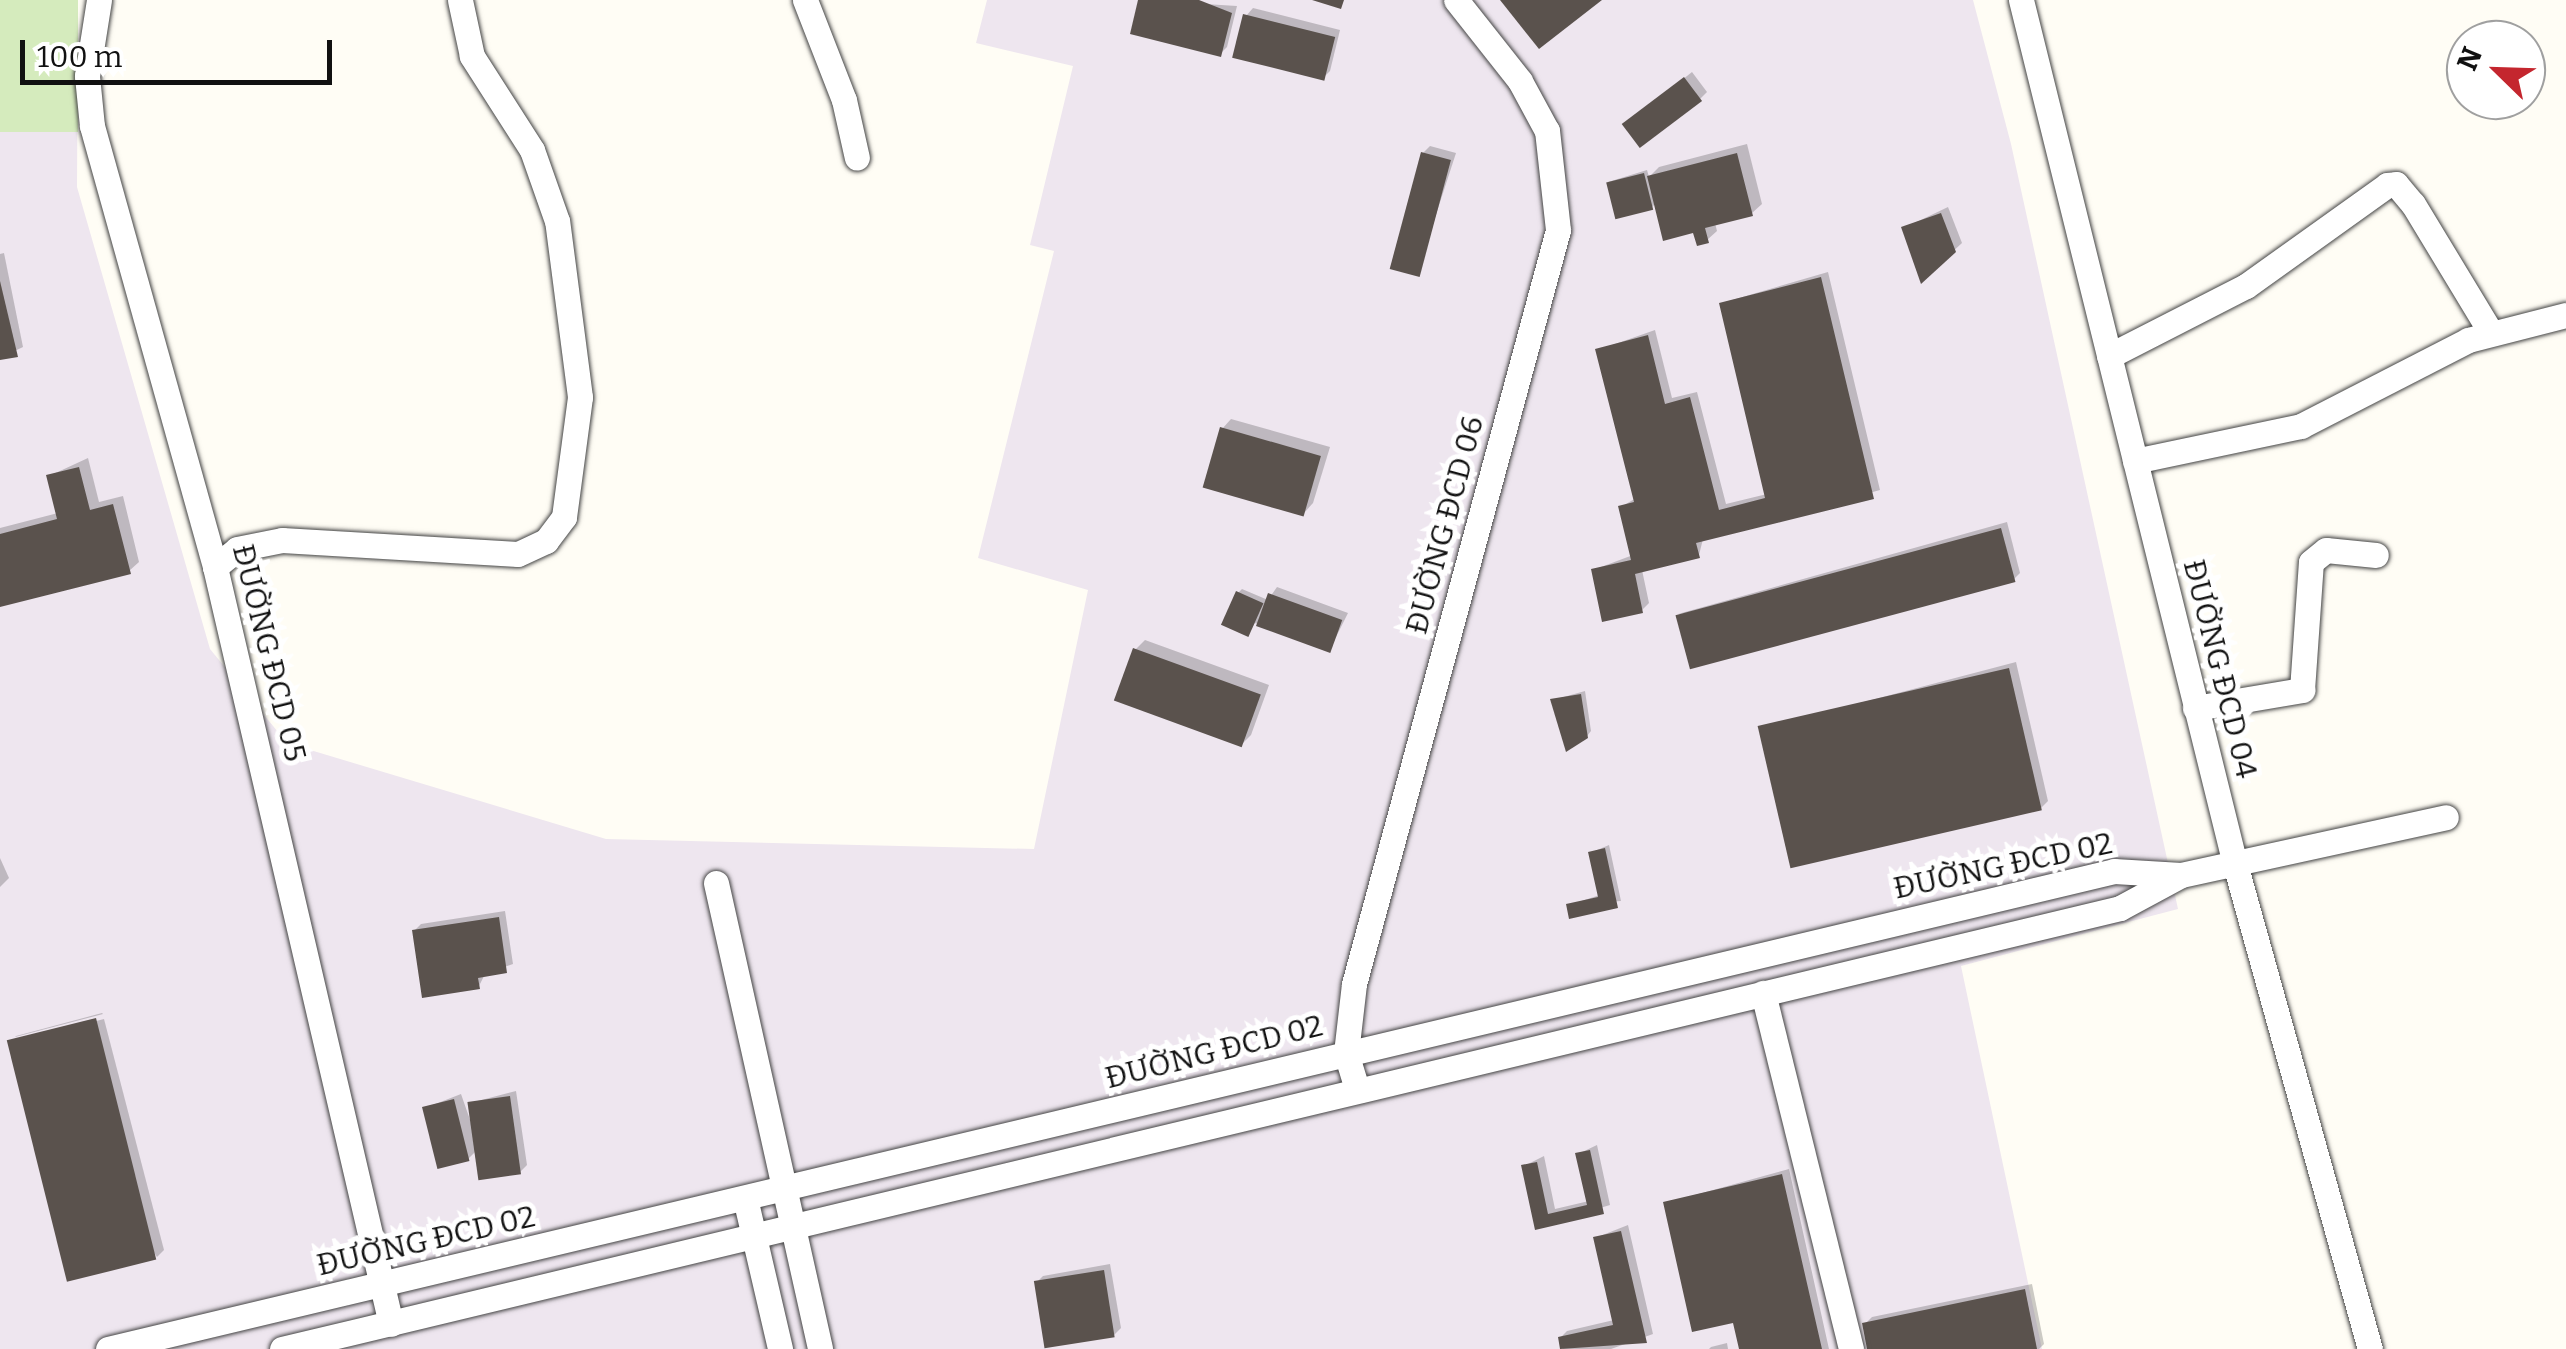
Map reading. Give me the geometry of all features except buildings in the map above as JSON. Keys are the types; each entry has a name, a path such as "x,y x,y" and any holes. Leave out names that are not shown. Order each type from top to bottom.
{"street":[{"name":"ĐƯỜNG ĐCD 05","path":"98,0 86,76 92,126 215,568 390,1324"},
{"path":"215,568 237,548 282,540 518,554 546,542 564,517 580,397 560,238 532,150 472,56 460,0"},
{"path":"805,0 844,100 857,158"},
{"name":"ĐƯỜNG ĐCD 06","path":"1356,1090 1346,1053 1354,984 1558,230 1548,131 1520,80 1456,0"},
{"name":"ĐƯỜNG ĐCD 04","path":"2020,0 2235,864 2370,1349"},
{"path":"2109,356 2246,286 2387,185 2396,184 2413,204 2490,331"},
{"path":"2135,461 2323,419 2490,331 2566,315"},
{"path":"2195,708 2302,690 2311,562 2326,550 2376,556"},
{"path":"2181,875 2446,817"},
{"name":"ĐƯỜNG ĐCD 02","path":"108,1349 2114,871 2181,875"},
{"name":"ĐƯỜNG ĐCD 02","path":"282,1349 2120,908 2181,875"},
{"path":"716,883 820,1349"},
{"path":"1763,993 1851,1349"},
{"path":"745,1198 780,1349"}],"shaded area":[{"path":"0,0 78,0 77,187 210,649 287,743 606,839 1034,849 1088,590 978,558 1054,251 1030,245 1073,66 976,43 987,0 1973,0 2011,144 2178,909 1961,966 2042,1349 0,1349"}],"green space":[{"path":"0,0 78,0 78,132 0,132"}]}
